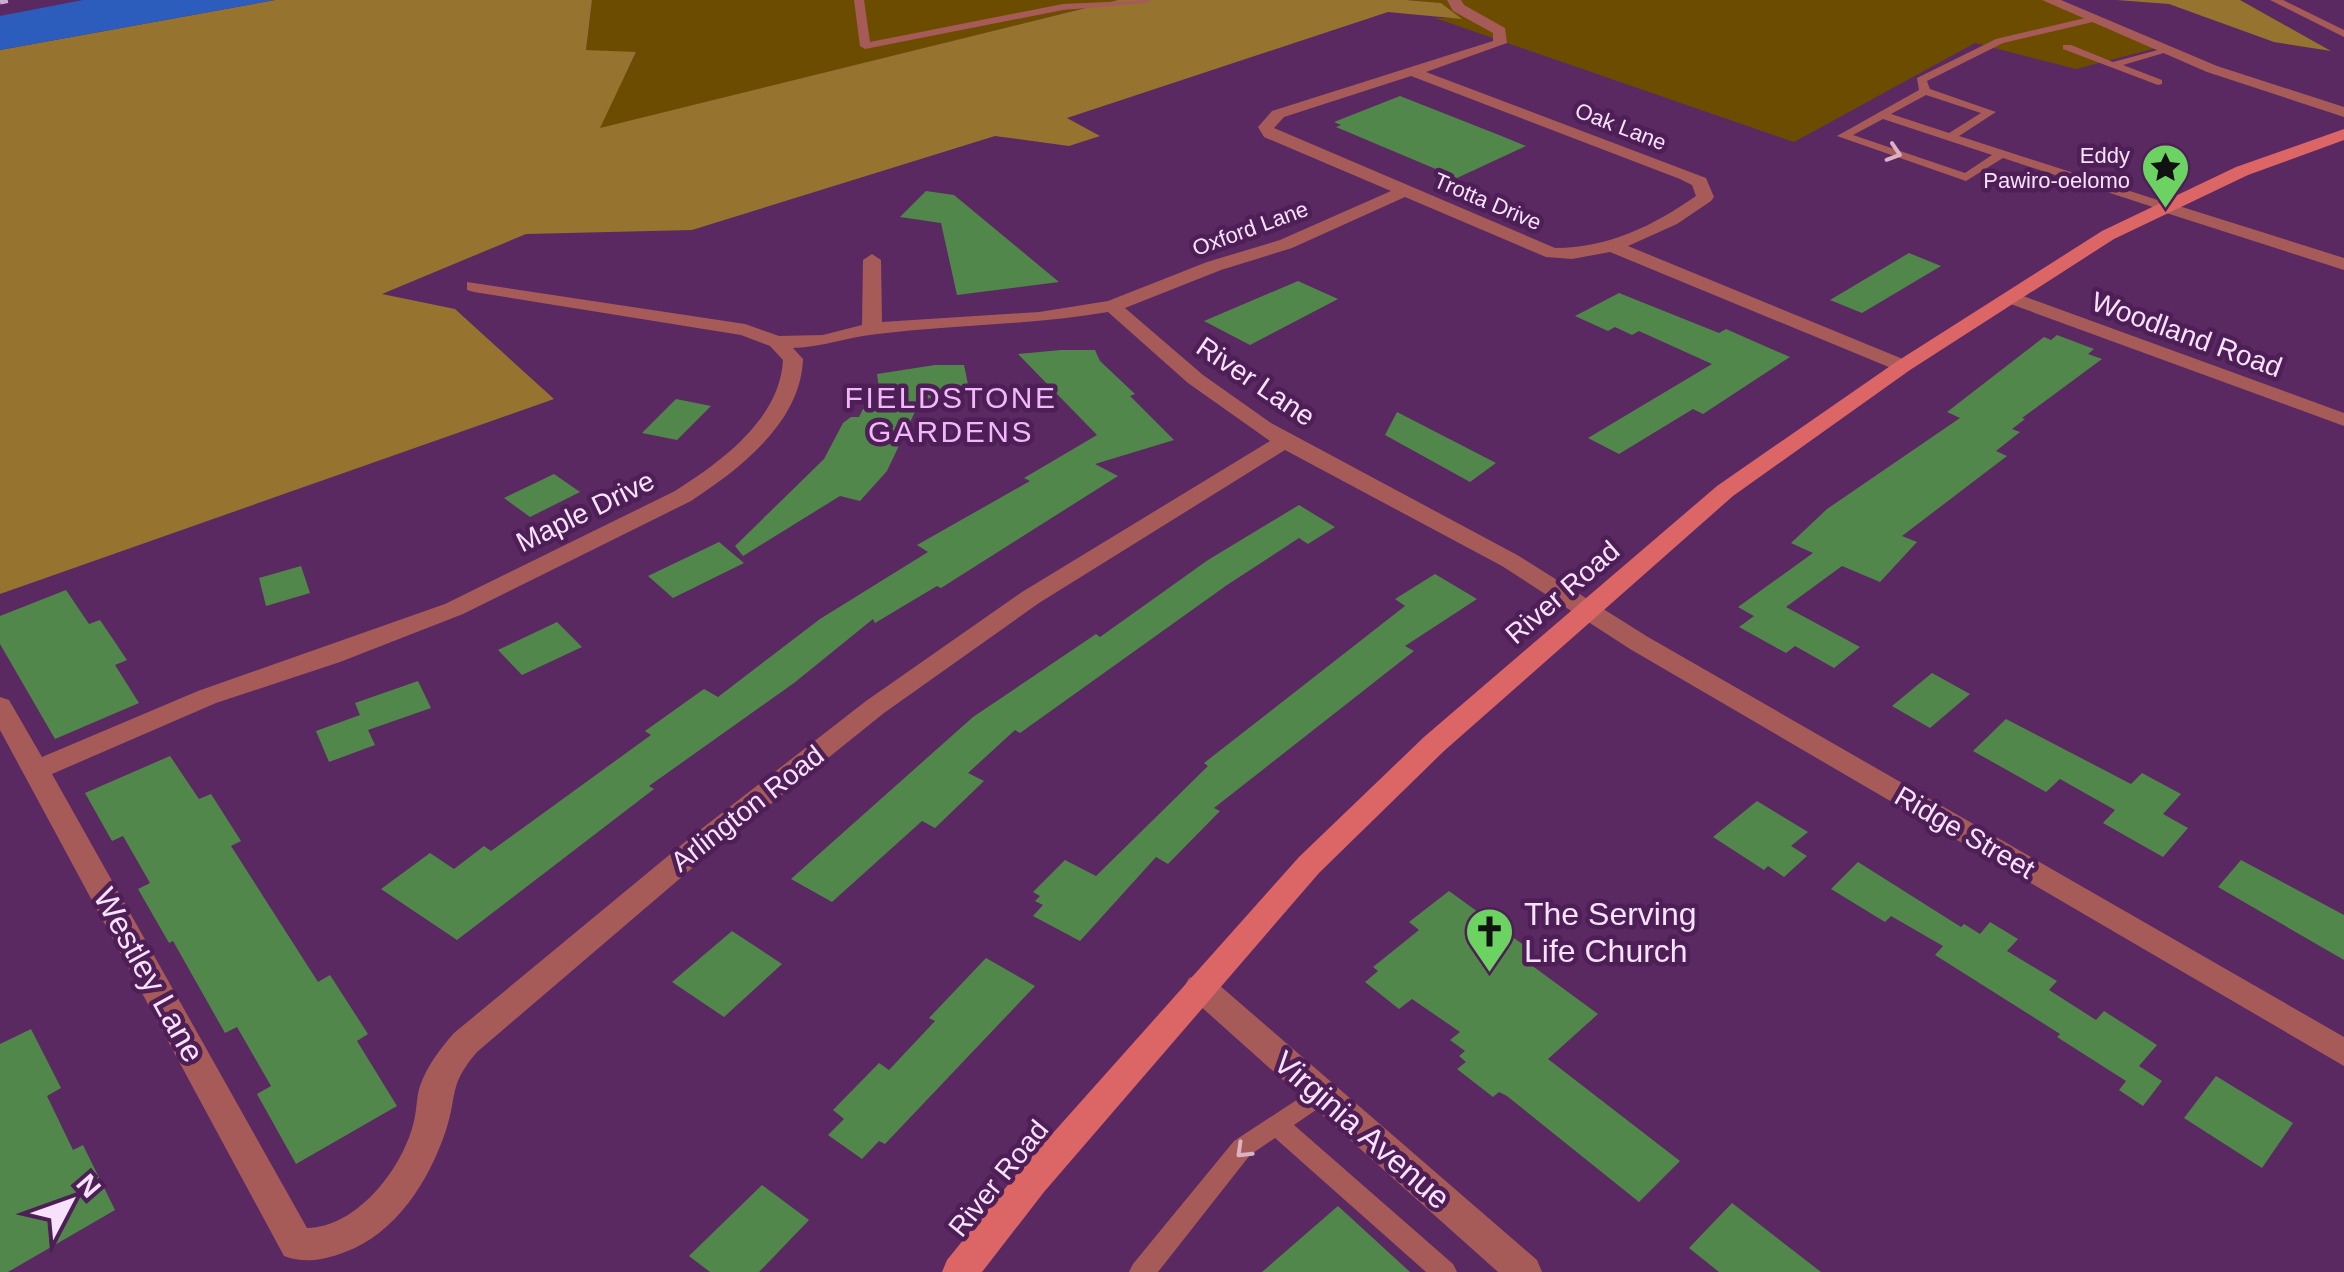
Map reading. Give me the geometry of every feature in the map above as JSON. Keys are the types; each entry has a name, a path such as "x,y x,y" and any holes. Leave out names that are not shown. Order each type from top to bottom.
{"main road":[{"name":"River Road","path":"960,1272 1032,1181 1200,987 1352,820 1590,607 1749,472 1903,366 2108,235 2242,171 2344,134"}],"street":[{"path":"1412,72 1502,40 1500,31 1458,8 1453,0"},
{"path":"2049,0 2169,50 2344,112"},
{"name":"Trotta Drive","path":"1412,72 1278,114 1266,127 1279,140 1535,249 1573,255 1614,248 1903,366"},
{"name":"Oak Lane","path":"1412,72 1686,175 1706,190 1705,197 1696,204 1614,248"},
{"name":"Oxford Lane","path":"1112,306 1225,262 1286,244 1402,192"},
{"path":"2163,206 2344,264"},
{"path":"872,260 872,328"},
{"path":"474,286 723,325 778,342 823,341 872,328 981,323 1112,306"},
{"name":"Woodland Road","path":"2012,298 2344,420"},
{"name":"River Lane","path":"1112,306 1211,392 1285,441 1590,607"},
{"name":"Maple Drive","path":"36,770 207,697 454,609 683,496 742,453 782,402 792,380 793,359 778,342"},
{"name":"Arlington Road","path":"297,1244 317,1247 342,1237 381,1212 414,1162 429,1129 438,1083 468,1041 659,879 894,693 996,621 1285,441"},
{"name":"Ridge Street","path":"1590,607 1639,642 2344,1052"},
{"name":"Westley Lane","path":"0,706 297,1244"},
{"name":"Virginia Avenue","path":"1200,987 1524,1272"}],"lane":[{"path":"859,0 865,46 1064,7 1146,0"},
{"path":"2274,0 2344,34"},
{"path":"1925,92 1921,80 2000,40 2094,19"},
{"path":"2066,47 2158,82"},
{"path":"2112,65 2169,50"},
{"path":"1950,137 1990,112 1925,92 1843,136 1966,177 2001,154"},
{"path":"1882,116 2163,206"},
{"path":"1142,1272 1242,1148 1321,1094"},
{"path":"1276,1124 1444,1272"}],"shaded area":[{"path":"275,0 592,0 586,50 636,52 600,128 1118,0 1406,0 1441,3 1462,19 1388,12 1067,118 1100,136 1069,146 995,136 692,230 526,234 382,294 455,309 554,399 0,594 0,50"},
{"path":"592,0 1118,0 598,129 636,53 586,50"},
{"path":"1406,0 2043,0 2160,47 2076,69 1975,43 1794,142 1435,18 1460,18 1441,3"},
{"path":"2116,0 2240,0 2331,51 2274,42 2169,4"}],"water":[{"path":"83,0 275,0 0,50 0,16"}],"building":[{"path":"1400,96 1526,146 1457,178 1336,127 1341,125 1334,122"},
{"path":"926,191 954,195 1059,282 957,295 941,223 900,217"},
{"path":"1909,253 1941,266 1862,313 1830,300"},
{"path":"1298,281 1338,299 1250,345 1204,321"},
{"path":"1619,293 1719,333 1726,329 1790,357 1703,414 1693,409 1619,454 1588,438 1712,364 1639,331 1632,335 1615,327 1608,331 1575,316"},
{"path":"2057,335 2094,349 2088,354 2102,359 2022,418 2025,419 2012,429 2020,432 1996,451 2007,456 1902,536 1917,542 1880,582 1842,566 1786,607 1860,647 1834,668 1795,646 1786,653 1739,627 1754,616 1738,607 1813,553 1791,543 1827,509 1960,418 1947,412 2044,337 2051,340"},
{"path":"1095,350 1100,361 1135,394 1130,396 1174,440 1095,464 1118,476 941,588 937,586 875,623 873,619 794,683 649,786 654,789 457,940 381,889 430,853 454,869 484,846 491,851 651,735 645,731 704,689 718,697 820,619 928,552 917,545 1030,481 1024,478 1097,435 1018,354"},
{"path":"964,365 970,394 921,399 887,471 860,501 840,496 743,556 735,546 824,459 843,423 859,417 863,409 882,411 877,374"},
{"path":"676,399 711,406 677,440 642,433"},
{"path":"1397,412 1496,463 1470,482 1385,435"},
{"path":"554,474 580,492 530,517 504,498"},
{"path":"1299,505 1335,527 1308,544 1299,538 1020,733 1015,730 968,773 984,781 935,828 922,821 832,902 791,879 973,717 1096,634 1100,637 1208,560"},
{"path":"719,542 744,563 673,598 648,576"},
{"path":"301,566 310,593 266,606 259,578"},
{"path":"1435,574 1477,599 1405,646 1414,651 1214,808 1220,811 1168,864 1156,857 1080,941 1033,916 1043,905 1035,901 1040,896 1033,892 1065,860 1096,876 1208,766 1204,763 1405,606 1395,599"},
{"path":"66,590 89,624 100,620 127,660 115,665 139,703 55,739 0,644 0,616"},
{"path":"557,622 582,647 522,675 498,650"},
{"path":"1932,673 1970,694 1930,728 1892,706"},
{"path":"418,681 431,708 368,730 375,745 329,762 316,731 360,715 355,703"},
{"path":"2006,719 2131,784 2142,773 2181,794 2163,814 2188,828 2163,857 2103,823 2115,810 2060,779 2046,792 1973,751"},
{"path":"170,756 199,799 211,794 241,841 231,846 318,982 330,975 368,1034 357,1041 397,1106 296,1164 257,1094 271,1086 237,1027 225,1033 173,941 169,943 138,889 150,883 123,836 112,841 85,793"},
{"path":"1757,801 1808,832 1791,846 1807,856 1784,877 1768,866 1764,870 1713,837"},
{"path":"2241,860 2344,915 2344,960 2218,887"},
{"path":"1858,862 1961,927 1964,924 1980,934 1990,922 2018,939 2007,951 2057,981 2049,990 2096,1020 2104,1011 2157,1045 2139,1066 2162,1081 2143,1106 2119,1090 2126,1081 1935,955 1943,946 1891,916 1885,922 1831,889"},
{"path":"1449,891 1532,951 1523,959 1598,1014 1548,1059 1680,1161 1639,1202 1507,1096 1499,1092 1493,1097 1457,1069 1466,1062 1459,1056 1465,1051 1450,1040 1460,1032 1412,999 1399,1009 1365,982 1378,971 1373,967 1419,930 1409,922"},
{"path":"732,931 782,964 724,1017 672,982"},
{"path":"986,958 1035,986 885,1144 879,1141 862,1159 828,1135 844,1119 833,1110 879,1063 889,1070 935,1021 929,1018"},
{"path":"31,1029 61,1088 47,1096 73,1150 83,1145 115,1210 8,1272 0,1272 0,1044"},
{"path":"2216,1076 2293,1123 2262,1168 2184,1118"},
{"path":"762,1185 809,1220 759,1272 710,1272 689,1256"},
{"path":"1732,1203 1821,1272 1719,1272 1689,1248"},
{"path":"1338,1206 1410,1272 1262,1272"}],"railway":[{"path":"0,2 10,0"}],"place":[{"name":"Eddy Pawiro-oelomo","path":"2165,210"},
{"name":"The Serving Life Church","path":"1489,974"}],"district":[{"name":"FIELDSTONE GARDENS","path":"951,415"}]}
